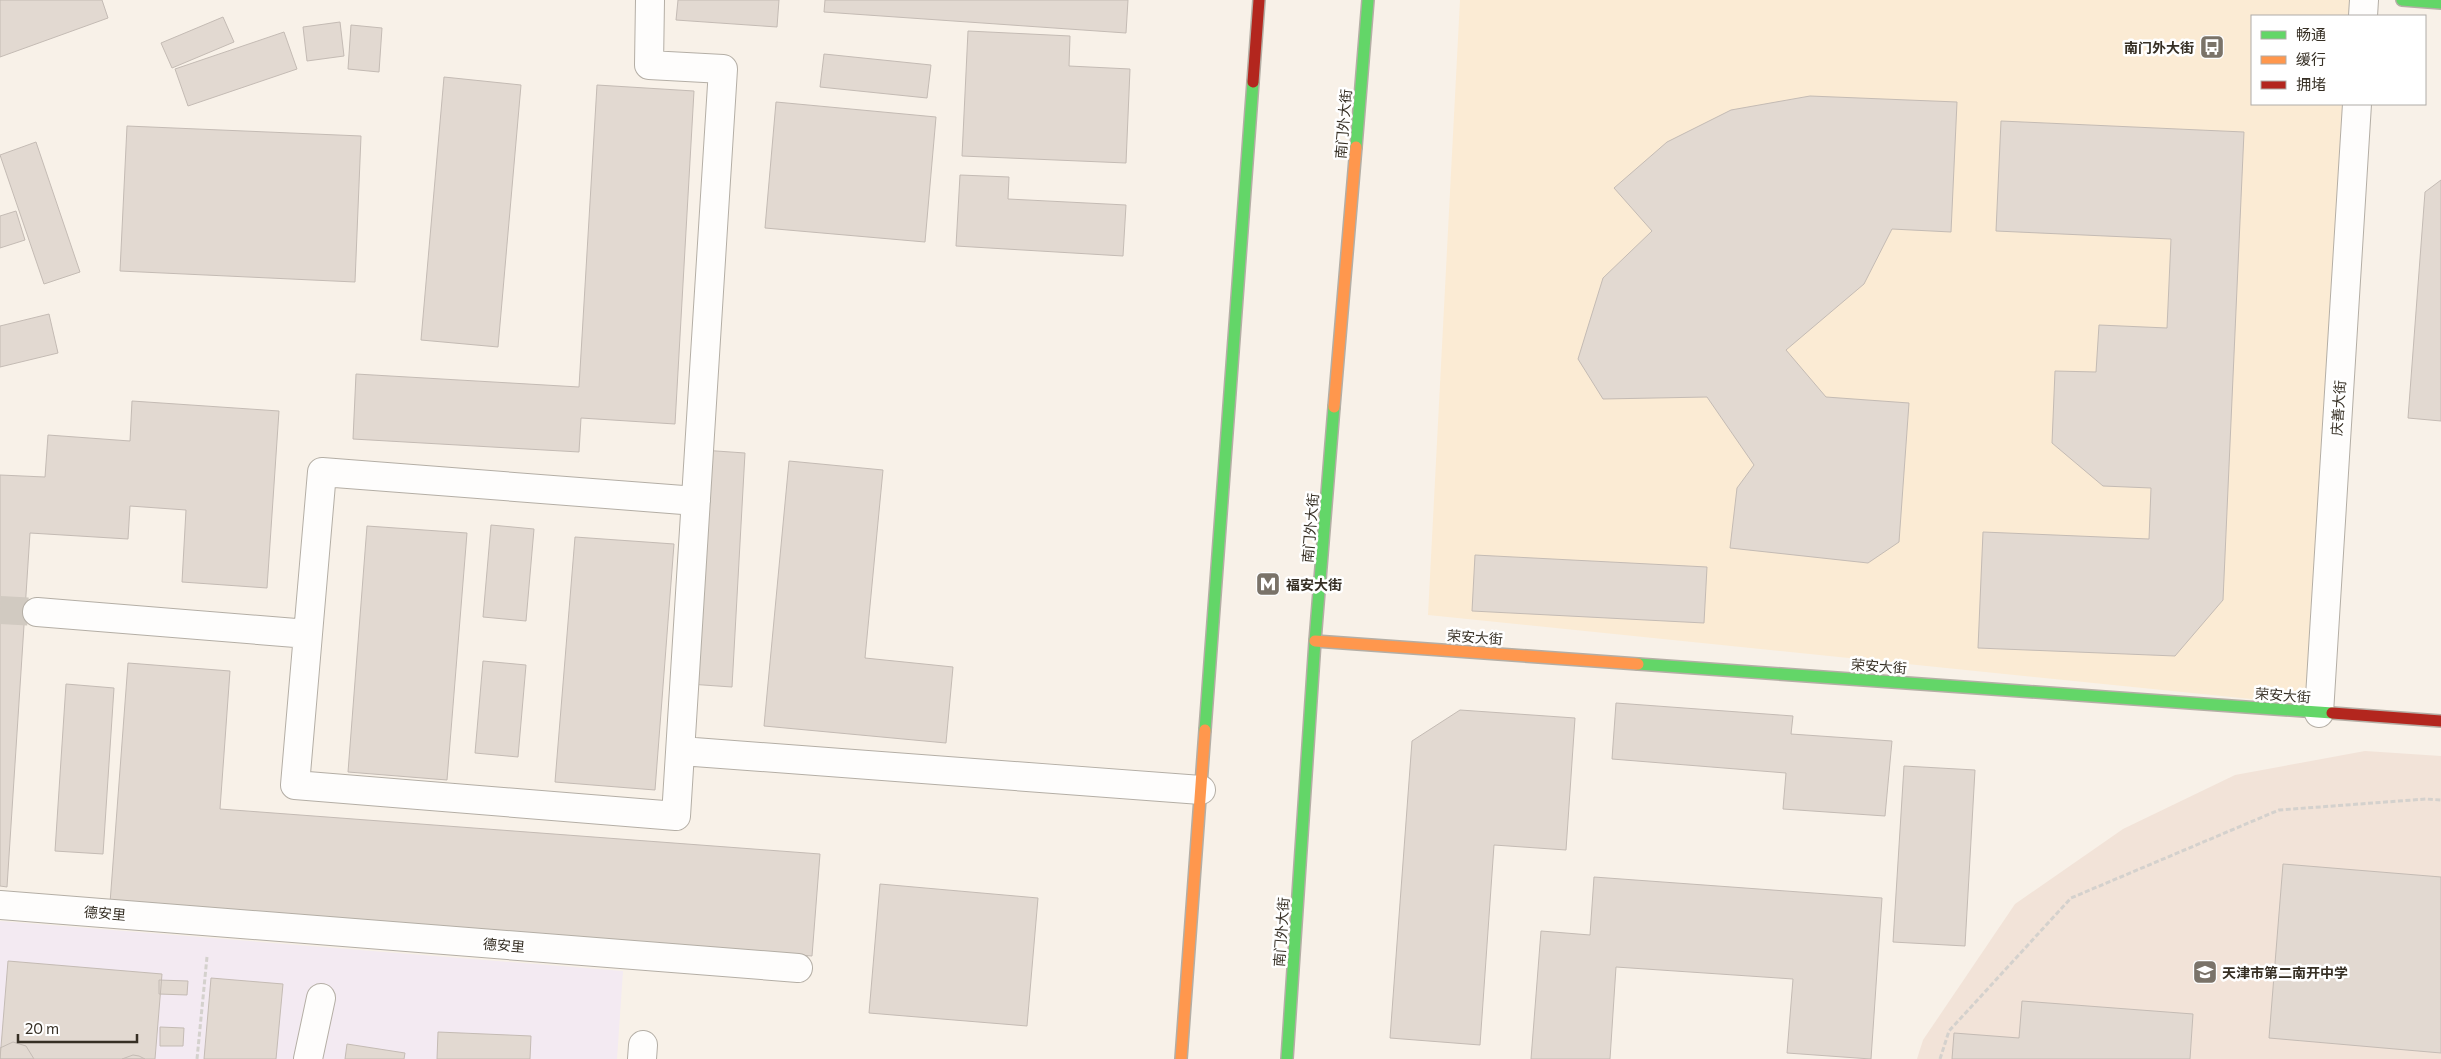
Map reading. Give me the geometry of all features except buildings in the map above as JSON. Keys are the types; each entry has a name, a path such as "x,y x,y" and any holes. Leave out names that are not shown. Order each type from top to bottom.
{"main road":[{"path":"1182,1059 1259,0"},
{"name":"南门外大街","path":"1287,1059 1316,641 1368,0"},
{"path":"2402,0 2441,3"},
{"name":"荣安大街","path":"1316,641 2441,721"}],"street":[{"path":"650,0 649,65 723,69 681,751 676,816 295,785 322,472 696,501"},
{"path":"2363,15 2364,0"},
{"name":"庆善大街","path":"2319,712 2357,105"},
{"path":"37,612 308,634"},
{"path":"681,751 1201,790"},
{"name":"德安里","path":"0,905 798,968"},
{"path":"308,1059 322,998"}],"path":[{"path":"1940,1059 1949,1031 2071,898 2279,810 2426,799 2441,800"},
{"path":"198,1059 210,921"}],"shaded area":[{"path":"1460,0 2350,0 2349,15 2251,15 2251,105 2344,105 2309,705 1428,615"},
{"name":"天津市第二南开中学","path":"2365,751 2441,756 2441,1059 1917,1059 1923,1040 2015,904 2123,829 2235,775"},
{"path":"0,921 623,971 617,1059 0,1059"}],"tunnel":[{"path":"0,610 37,612"}],"traffic: fast":[{"path":"1356,147 1368,0"},
{"path":"2402,0 2441,3"},
{"path":"1205,730 1253,82"},
{"path":"1287,1059 1315,641 1334,407"},
{"path":"1638,664 2332,713"}],"traffic: slow":[{"path":"1334,407 1356,147"},
{"path":"1315,641 1638,664"},
{"path":"1181,1059 1205,730"}],"traffic: jam":[{"path":"1253,82 1259,0"},
{"path":"2332,713 2441,721"}],"place":[{"name":"南门外大街","path":"2212,47"},
{"name":"福安大街","path":"1268,584"},
{"name":"天津市第二南开中学","path":"2205,972"}]}
